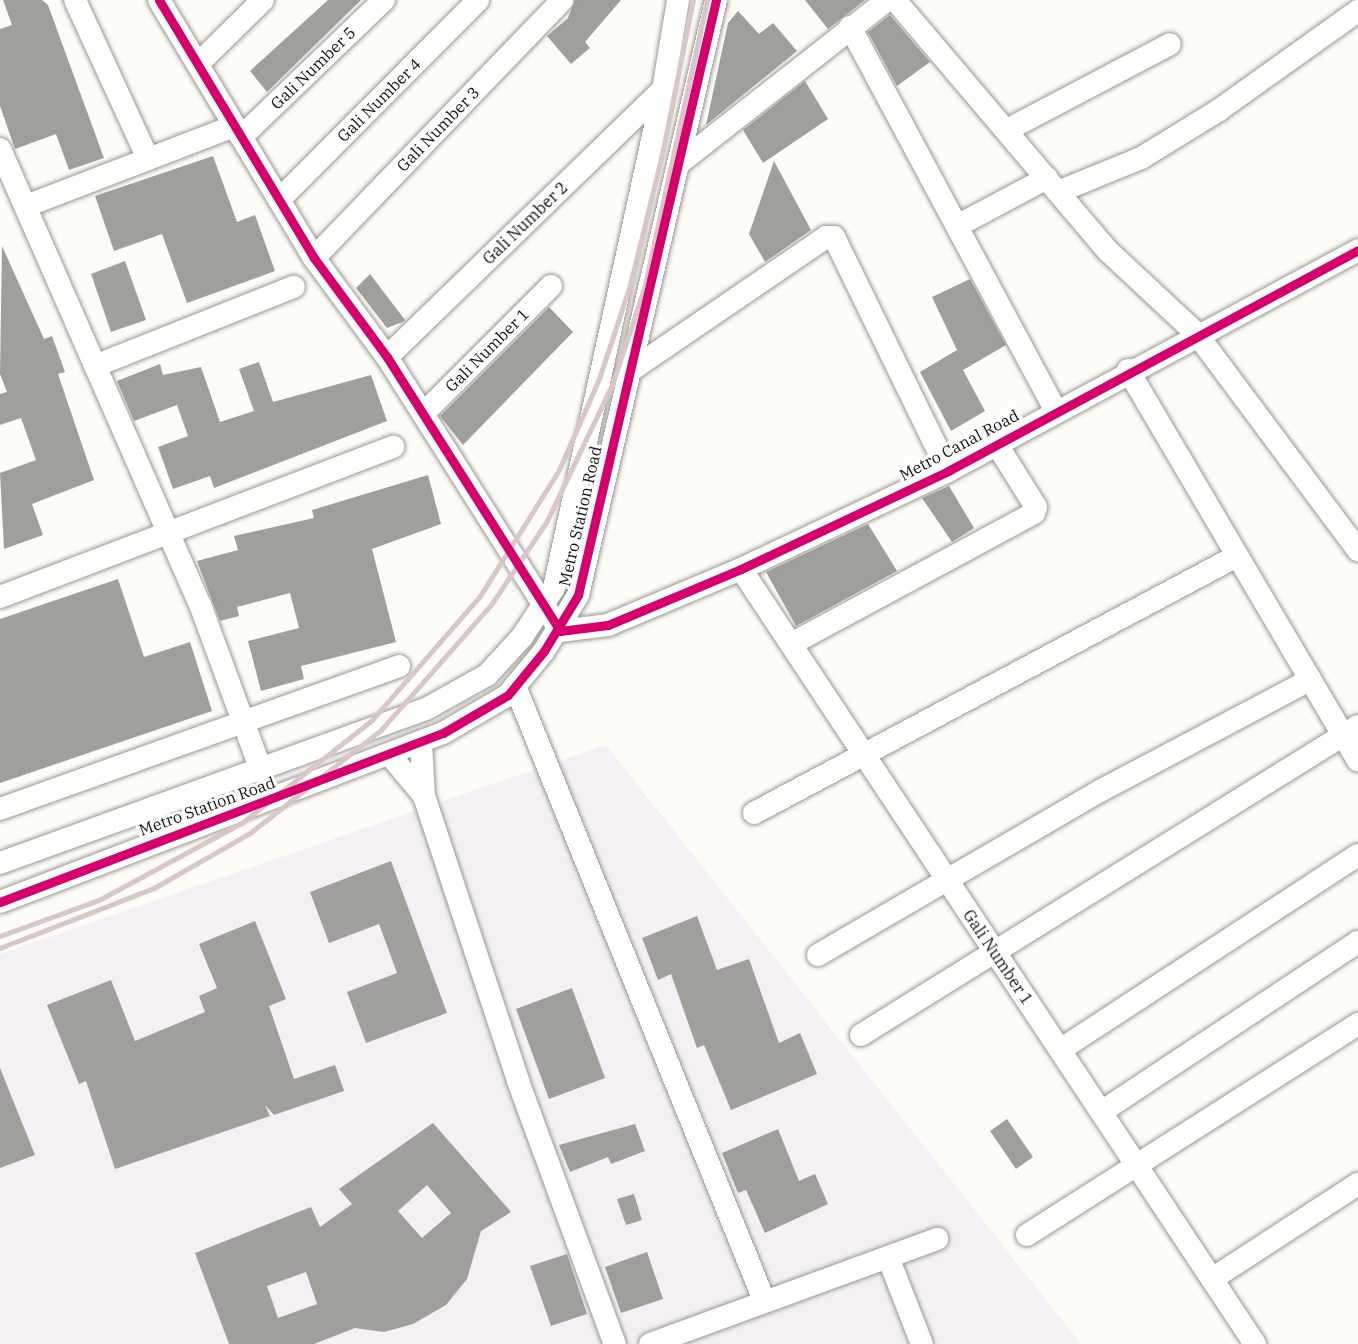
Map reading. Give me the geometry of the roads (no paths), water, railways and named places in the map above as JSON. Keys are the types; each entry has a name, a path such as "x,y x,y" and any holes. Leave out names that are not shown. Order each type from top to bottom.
{"street":[{"path":"75,0 148,159"},
{"path":"159,0 314,258 387,357 560,631"},
{"path":"198,64 262,0"},
{"name":"Gali Number 5","path":"238,131 384,0"},
{"name":"Gali Number 4","path":"279,200 478,0"},
{"name":"Gali Number 3","path":"314,258 562,0"},
{"name":"Metro Station Road","path":"0,863 426,709 487,675 544,606 554,588 663,90 678,0"},
{"name":"Metro Station Road","path":"0,902 421,742 515,686 560,631 578,595 627,373 682,161 716,0"},
{"path":"682,161 887,0"},
{"path":"895,0 1108,251 1197,333 1358,550"},
{"path":"957,226 1053,185 1141,158 1298,58 1358,11"},
{"path":"850,27 1055,409"},
{"path":"1007,130 1170,44"},
{"name":"Gali Number 2","path":"387,357 663,90"},
{"path":"26,206 148,159 238,131"},
{"path":"0,149 169,534 261,770"},
{"path":"627,373 826,237 834,237 948,471"},
{"name":"Metro Canal Road","path":"560,631 608,625 741,569 948,471 1055,409 1358,250"},
{"name":"Gali Number 1","path":"423,414 551,286"},
{"path":"95,366 294,287"},
{"path":"1128,370 1310,680 1350,731 1358,760"},
{"path":"791,644 1034,513 1036,507 996,443"},
{"path":"0,597 393,447"},
{"path":"754,813 1237,556"},
{"name":"Gali Number 1","path":"741,569 1256,1344"},
{"path":"0,809 399,666"},
{"path":"818,955 946,878 1310,680"},
{"path":"515,686 764,1300"},
{"path":"861,1035 1350,731"},
{"path":"421,742 424,796 518,1081 615,1344"},
{"path":"390,755 424,796"},
{"path":"1060,1050 1358,855"},
{"path":"1101,1112 1358,942"},
{"path":"1027,1236 1138,1168 1358,1024"},
{"path":"1212,1279 1358,1184"},
{"path":"650,1344 764,1300 937,1239"},
{"path":"888,1257 922,1344"}],"railway":[{"path":"0,936 99,900 243,822 372,720 480,596 559,470 599,379 630,285 662,155 693,0"},
{"path":"0,948 154,888 250,833 381,730 491,605 547,521 612,385 644,289 707,0"}]}
